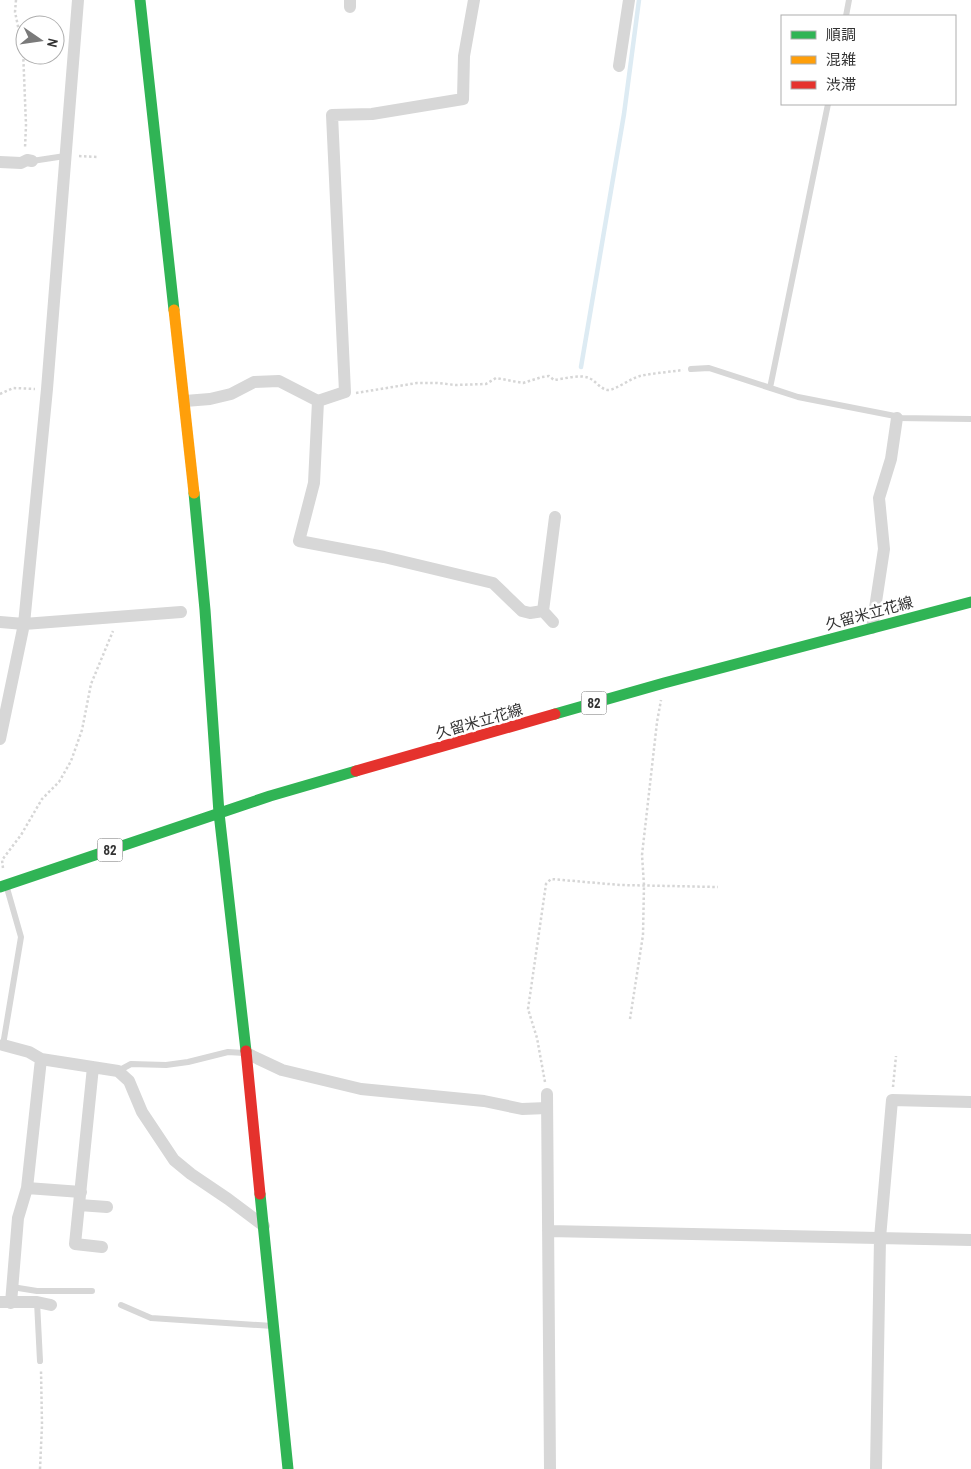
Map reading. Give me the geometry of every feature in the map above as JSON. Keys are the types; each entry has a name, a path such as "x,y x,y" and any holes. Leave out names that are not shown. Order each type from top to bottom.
{"street":[{"path":"0,739 24,624 47,389 78,0"},
{"path":"140,0 195,499 219,813 246,1053 288,1469"},
{"path":"184,401 224,396 254,382 279,381 318,401 345,392 332,115 372,114 463,99 464,56 474,0"},
{"path":"619,66 629,0"},
{"path":"0,162 21,163 28,161"},
{"path":"318,401 314,483 299,541 384,557 493,582 522,611 530,613 543,611"},
{"path":"872,628 884,550 879,498 891,459 897,418"},
{"path":"553,622 543,611 555,517"},
{"name":"久留米立花線","path":"3,886 289,791 664,683 971,602"},
{"path":"0,622 24,624 181,612"},
{"path":"2,1045 29,1052 41,1059 118,1071 129,1081 142,1112 174,1160 264,1226"},
{"path":"246,1053 282,1070 360,1089 484,1101 522,1108 547,1108"},
{"path":"41,1059 27,1188 18,1218 12,1287 5,1302 37,1302 50,1305"},
{"path":"94,1067 75,1244 102,1248"},
{"path":"547,1094 550,1469"},
{"path":"876,1469 880,1238 892,1100 971,1102"},
{"path":"27,1188 80,1198 107,1208"},
{"path":"548,1231 971,1240"}],"lane":[{"path":"846,15 850,0"},
{"path":"770,388 828,105"},
{"path":"28,161 65,156"},
{"path":"691,369 709,368 798,397 895,416 897,418 971,419"},
{"path":"2,1045 21,937 3,886"},
{"path":"118,1071 131,1064 166,1065 188,1062 228,1052 246,1053"},
{"path":"12,1287 36,1291 92,1291"},
{"path":"37,1302 40,1361"},
{"path":"121,1305 151,1318 274,1326"}],"path":[{"path":"16,0 16,12 23,50 28,161"},
{"path":"65,156 98,157"},
{"path":"345,392 354,394 416,383 486,384 496,378 523,383 542,376 549,376 554,380 577,376 588,378 601,388 609,390 640,376 691,369"},
{"path":"0,394 13,388 47,389"},
{"path":"3,886 2,860 21,835 42,799 59,782 71,761 82,730 91,684 110,641 117,617"},
{"path":"630,1019 642,935 644,885 642,855 657,722 664,683"},
{"path":"547,1094 537,1038 528,1009 546,884 551,879 620,885 718,887"},
{"path":"892,1100 896,1056"},
{"path":"40,1361 42,1425 40,1469"}],"waterway":[{"path":"581,367 624,114 639,0"}],"traffic: fast":[{"path":"140,0 174,310"},
{"path":"194,493 205,610 219,813 246,1051"},
{"path":"555,714 664,683 971,602"},
{"path":"0,887 270,796 356,771"},
{"path":"260,1194 288,1469"}],"traffic: slow":[{"path":"174,310 194,493"}],"traffic: jam":[{"path":"356,771 555,714"},
{"path":"246,1051 260,1194"}]}
